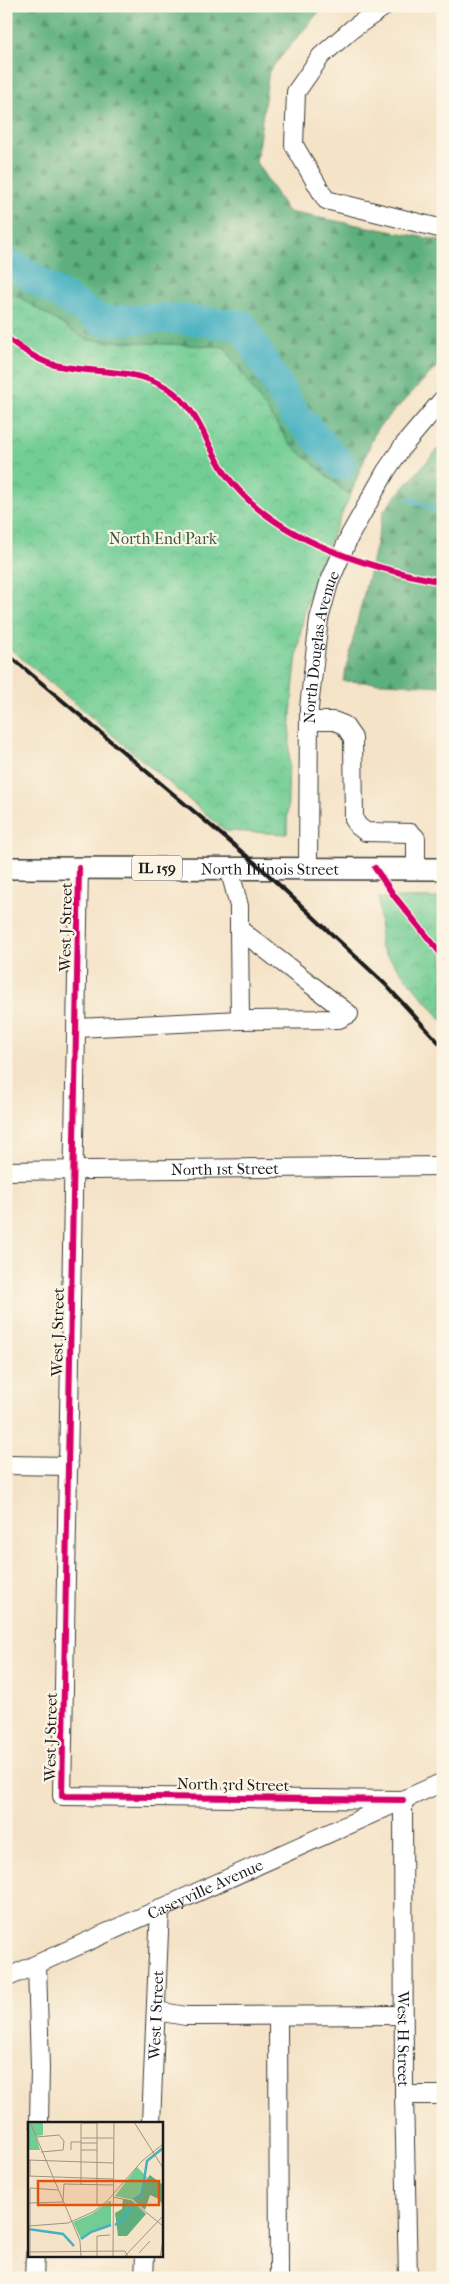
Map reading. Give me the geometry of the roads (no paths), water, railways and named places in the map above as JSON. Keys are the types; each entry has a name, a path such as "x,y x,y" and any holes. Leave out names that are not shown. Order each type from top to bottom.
{"main road":[{"name":"North Illinois Street","path":"6,868 308,867 443,869"}],"street":[{"path":"386,6 352,29 321,56 296,92 294,145 326,200 443,229"},
{"name":"North Douglas Avenue","path":"308,867 309,721 319,618 329,583 350,535 386,471 403,446 443,399"},
{"path":"309,721 334,721 344,725 353,738 354,819 358,826 366,832 411,833 416,838 416,869"},
{"name":"West J Street","path":"62,1796 79,868"},
{"path":"229,868 239,906 240,1020"},
{"path":"76,1028 240,1020 339,1020 349,1014 239,929"},
{"name":"North 1st Street","path":"6,1171 443,1166"},
{"path":"6,1465 69,1466"},
{"name":"Caseyville Avenue","path":"6,1978 443,1782"},
{"name":"North 3rd Street","path":"62,1796 403,1800"},
{"name":"West H Street","path":"403,1800 403,2015 408,2278"},
{"name":"West I Street","path":"151,2122 160,1908"},
{"path":"37,1965 40,2067 39,2122"},
{"path":"156,2012 186,2016 403,2015"},
{"path":"278,2016 279,2278"},
{"path":"404,2096 443,2095"},
{"path":"34,2278 35,2256"},
{"path":"144,2278 145,2256"}],"waterway":[{"path":"6,261 102,321 166,318 242,325 294,413 341,465"},
{"path":"410,499 443,514"}],"railway":[{"path":"6,653 261,868 385,984 443,1047"}],"park label":[{"name":"North End Park","path":"163,538"}]}
